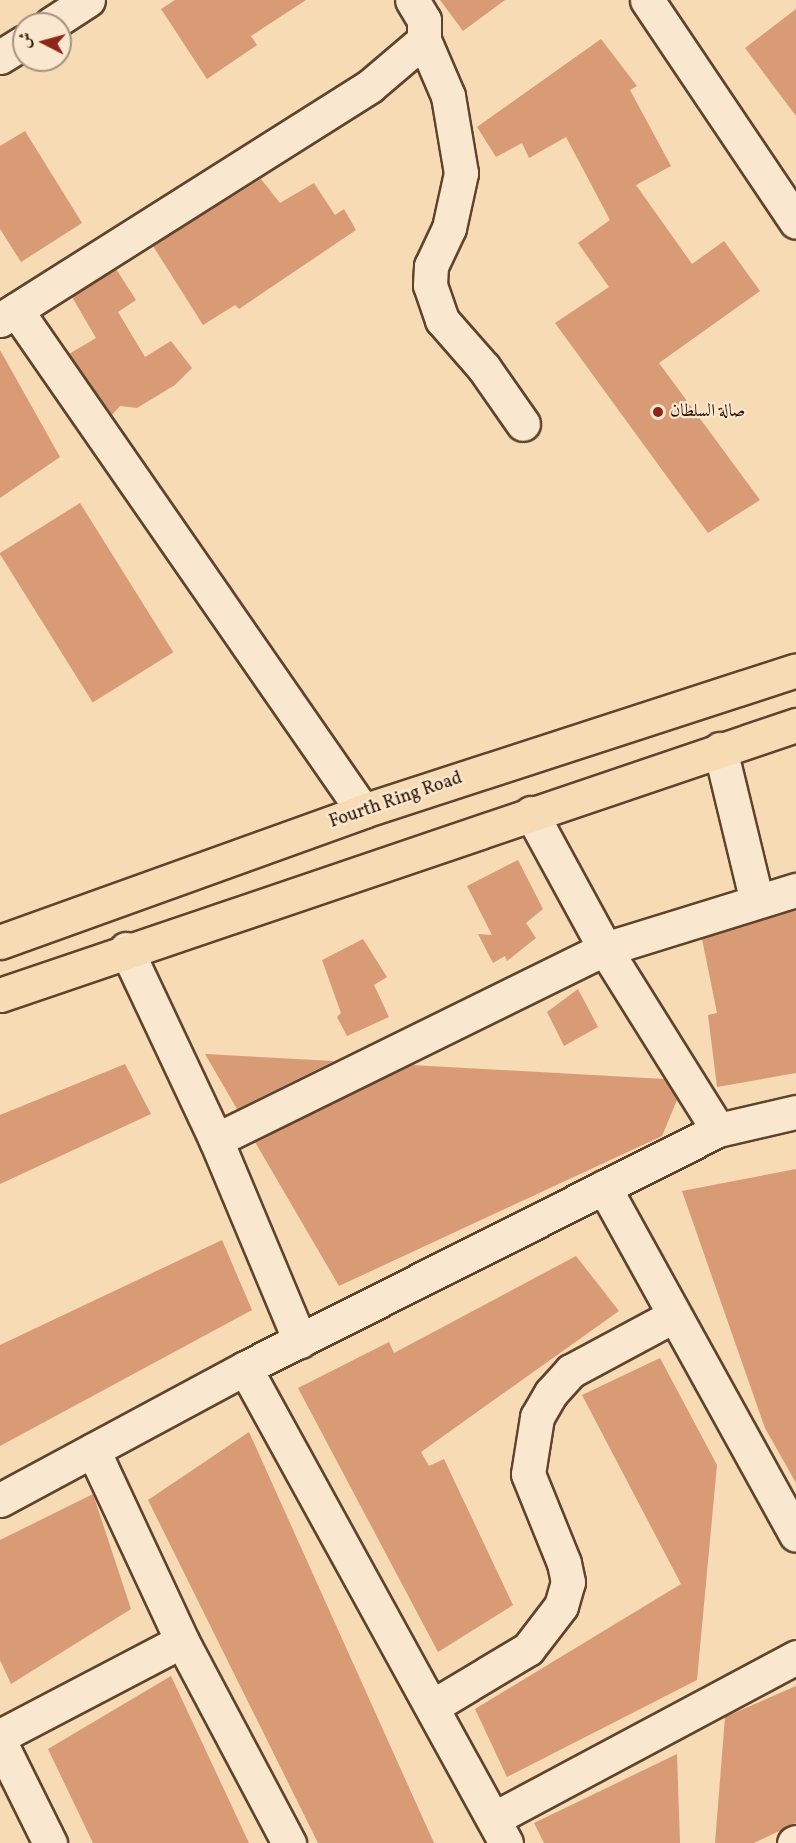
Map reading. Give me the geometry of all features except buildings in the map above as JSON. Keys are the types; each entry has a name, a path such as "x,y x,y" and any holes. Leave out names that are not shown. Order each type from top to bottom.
{"main road":[{"name":"Fourth Ring Road","path":"0,942 363,811 796,670"},
{"path":"0,995 126,949 796,725"}],"street":[{"path":"70,12 88,0"},
{"path":"411,0 424,21 424,40 448,96 461,173 449,228 431,266 430,285 442,320 484,368 523,424"},
{"path":"647,0 796,222"},
{"path":"363,811 8,315 369,86 424,40"},
{"path":"720,749 756,898"},
{"path":"531,813 605,949 718,1130"},
{"path":"216,1140 605,949 756,898 796,890"},
{"path":"126,949 216,1140 300,1341"},
{"path":"0,1500 246,1368 718,1130 796,1112"},
{"path":"604,1187 673,1316 796,1535"},
{"path":"433,1706 528,1649 561,1606 568,1582 564,1563 528,1474 537,1417 551,1393 571,1371 673,1316"},
{"path":"246,1368 500,1831 796,1657"},
{"path":"93,1450 182,1641 289,1843"},
{"path":"0,1736 182,1641"},
{"path":"0,1742 50,1843"}],"place":[{"name":"صالة السلطان","path":"658,412"}]}
